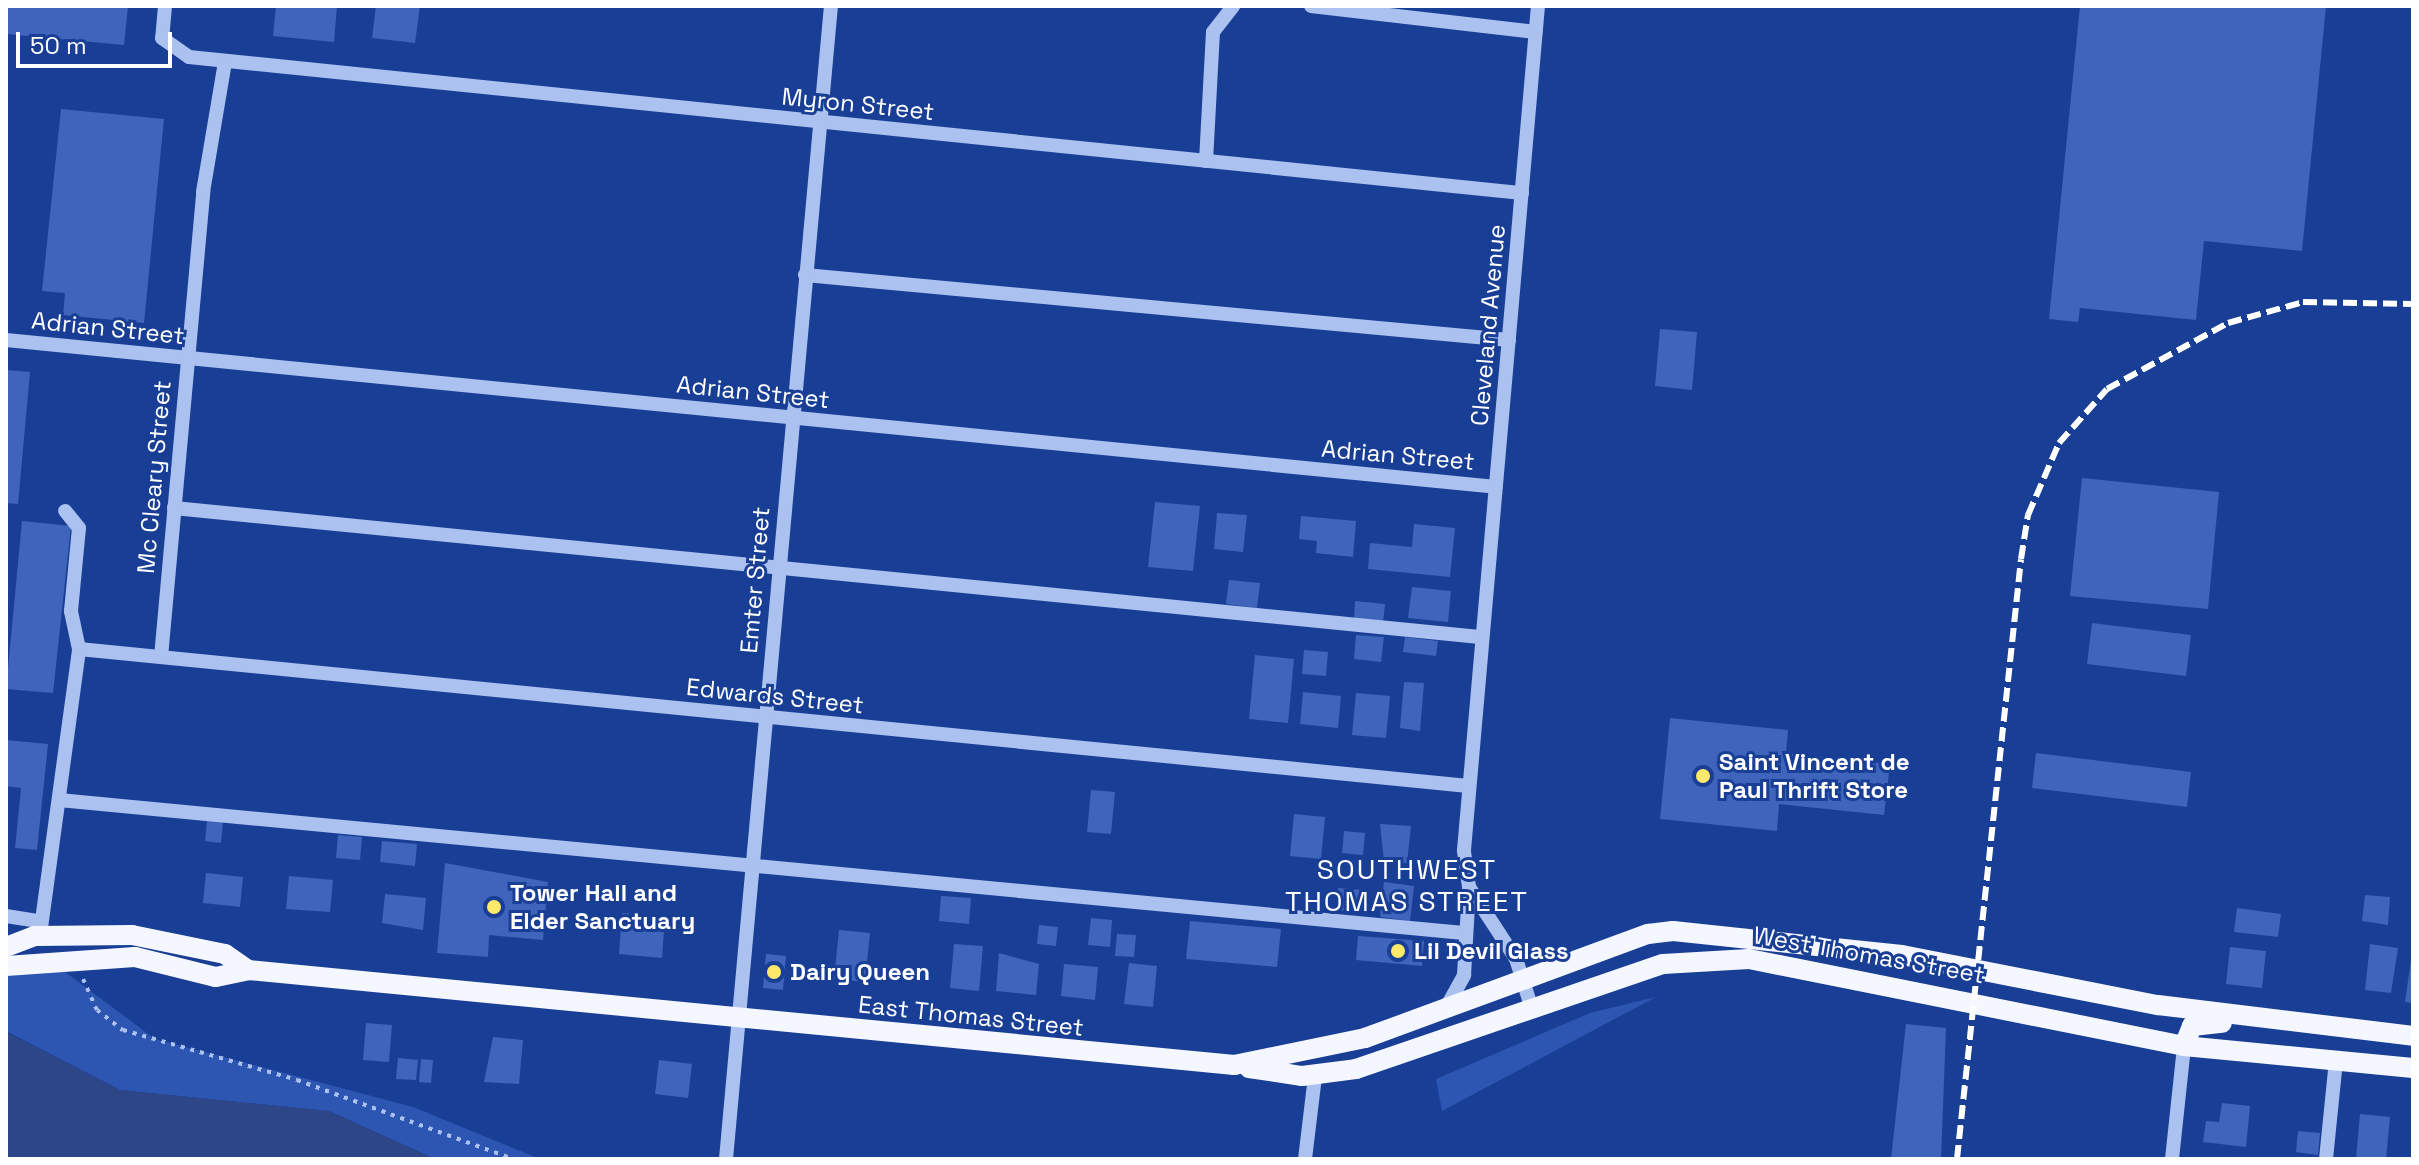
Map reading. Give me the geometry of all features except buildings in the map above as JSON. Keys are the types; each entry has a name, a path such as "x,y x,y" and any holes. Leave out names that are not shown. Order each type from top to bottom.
{"main road":[{"name":"East Thomas Street","path":"6,947 39,928 146,937 225,954 248,970"},
{"name":"West Thomas Street","path":"1444,1011 1648,934 1738,933 2322,1027 2413,1036"},
{"name":"East Thomas Street","path":"6,966 90,955 159,960 216,977 248,970 1234,1065 1365,1038 1444,1011"},
{"name":"West Thomas Street","path":"1234,1065 1315,1076 1431,1049 1532,1009 1663,964 1749,959 2184,1046 2413,1068"},
{"path":"2184,1046 2199,1023 2322,1027"}],"street":[{"name":"Myron Street","path":"165,6 162,38 189,57 225,62 1522,193"},
{"name":"Emter Street","path":"726,1159 831,6"},
{"path":"1206,161 1213,32 1233,6"},
{"path":"1311,6 1536,32"},
{"name":"Cleveland Avenue","path":"1444,1011 1462,985 1469,887 1468,786 1538,6"},
{"name":"Mc Cleary Street","path":"161,657 186,357 225,62"},
{"path":"805,275 1509,340"},
{"name":"Adrian Street","path":"6,340 1496,487"},
{"path":"174,508 778,572 1480,637"},
{"path":"6,916 39,928 59,800 79,649 71,617 79,528 65,511"},
{"name":"Edwards Street","path":"79,649 1468,786"},
{"path":"59,800 752,869 1464,933"},
{"path":"1469,887 1524,980 1532,1009"},
{"path":"2172,1159 2184,1046"},
{"path":"2326,1159 2336,1061"},
{"path":"1305,1159 1315,1076"}],"path":[{"path":"82,973 97,1010 123,1030 297,1080 513,1159"}],"shaded area":[{"path":"57,966 155,1039 413,1107 540,1159 435,1159 329,1111 120,1090 6,1031 6,976"},
{"path":"1656,997 1442,1111 1436,1079 1590,1013"},
{"path":"6,1032 120,1090 329,1111 435,1159 6,1159"}],"railway":[{"path":"1957,1159 2021,559 2028,515 2059,443 2107,389 2228,323 2303,302 2413,304"}],"place":[{"name":"Saint Vincent de Paul Thrift Store","path":"1703,776"},
{"name":"Tower Hall and Elder Sanctuary","path":"494,907"},
{"name":"Lil Devil Glass","path":"1398,951"},
{"name":"Dairy Queen","path":"774,972"}],"district":[{"name":"SOUTHWEST THOMAS STREET","path":"1407,885"}]}
